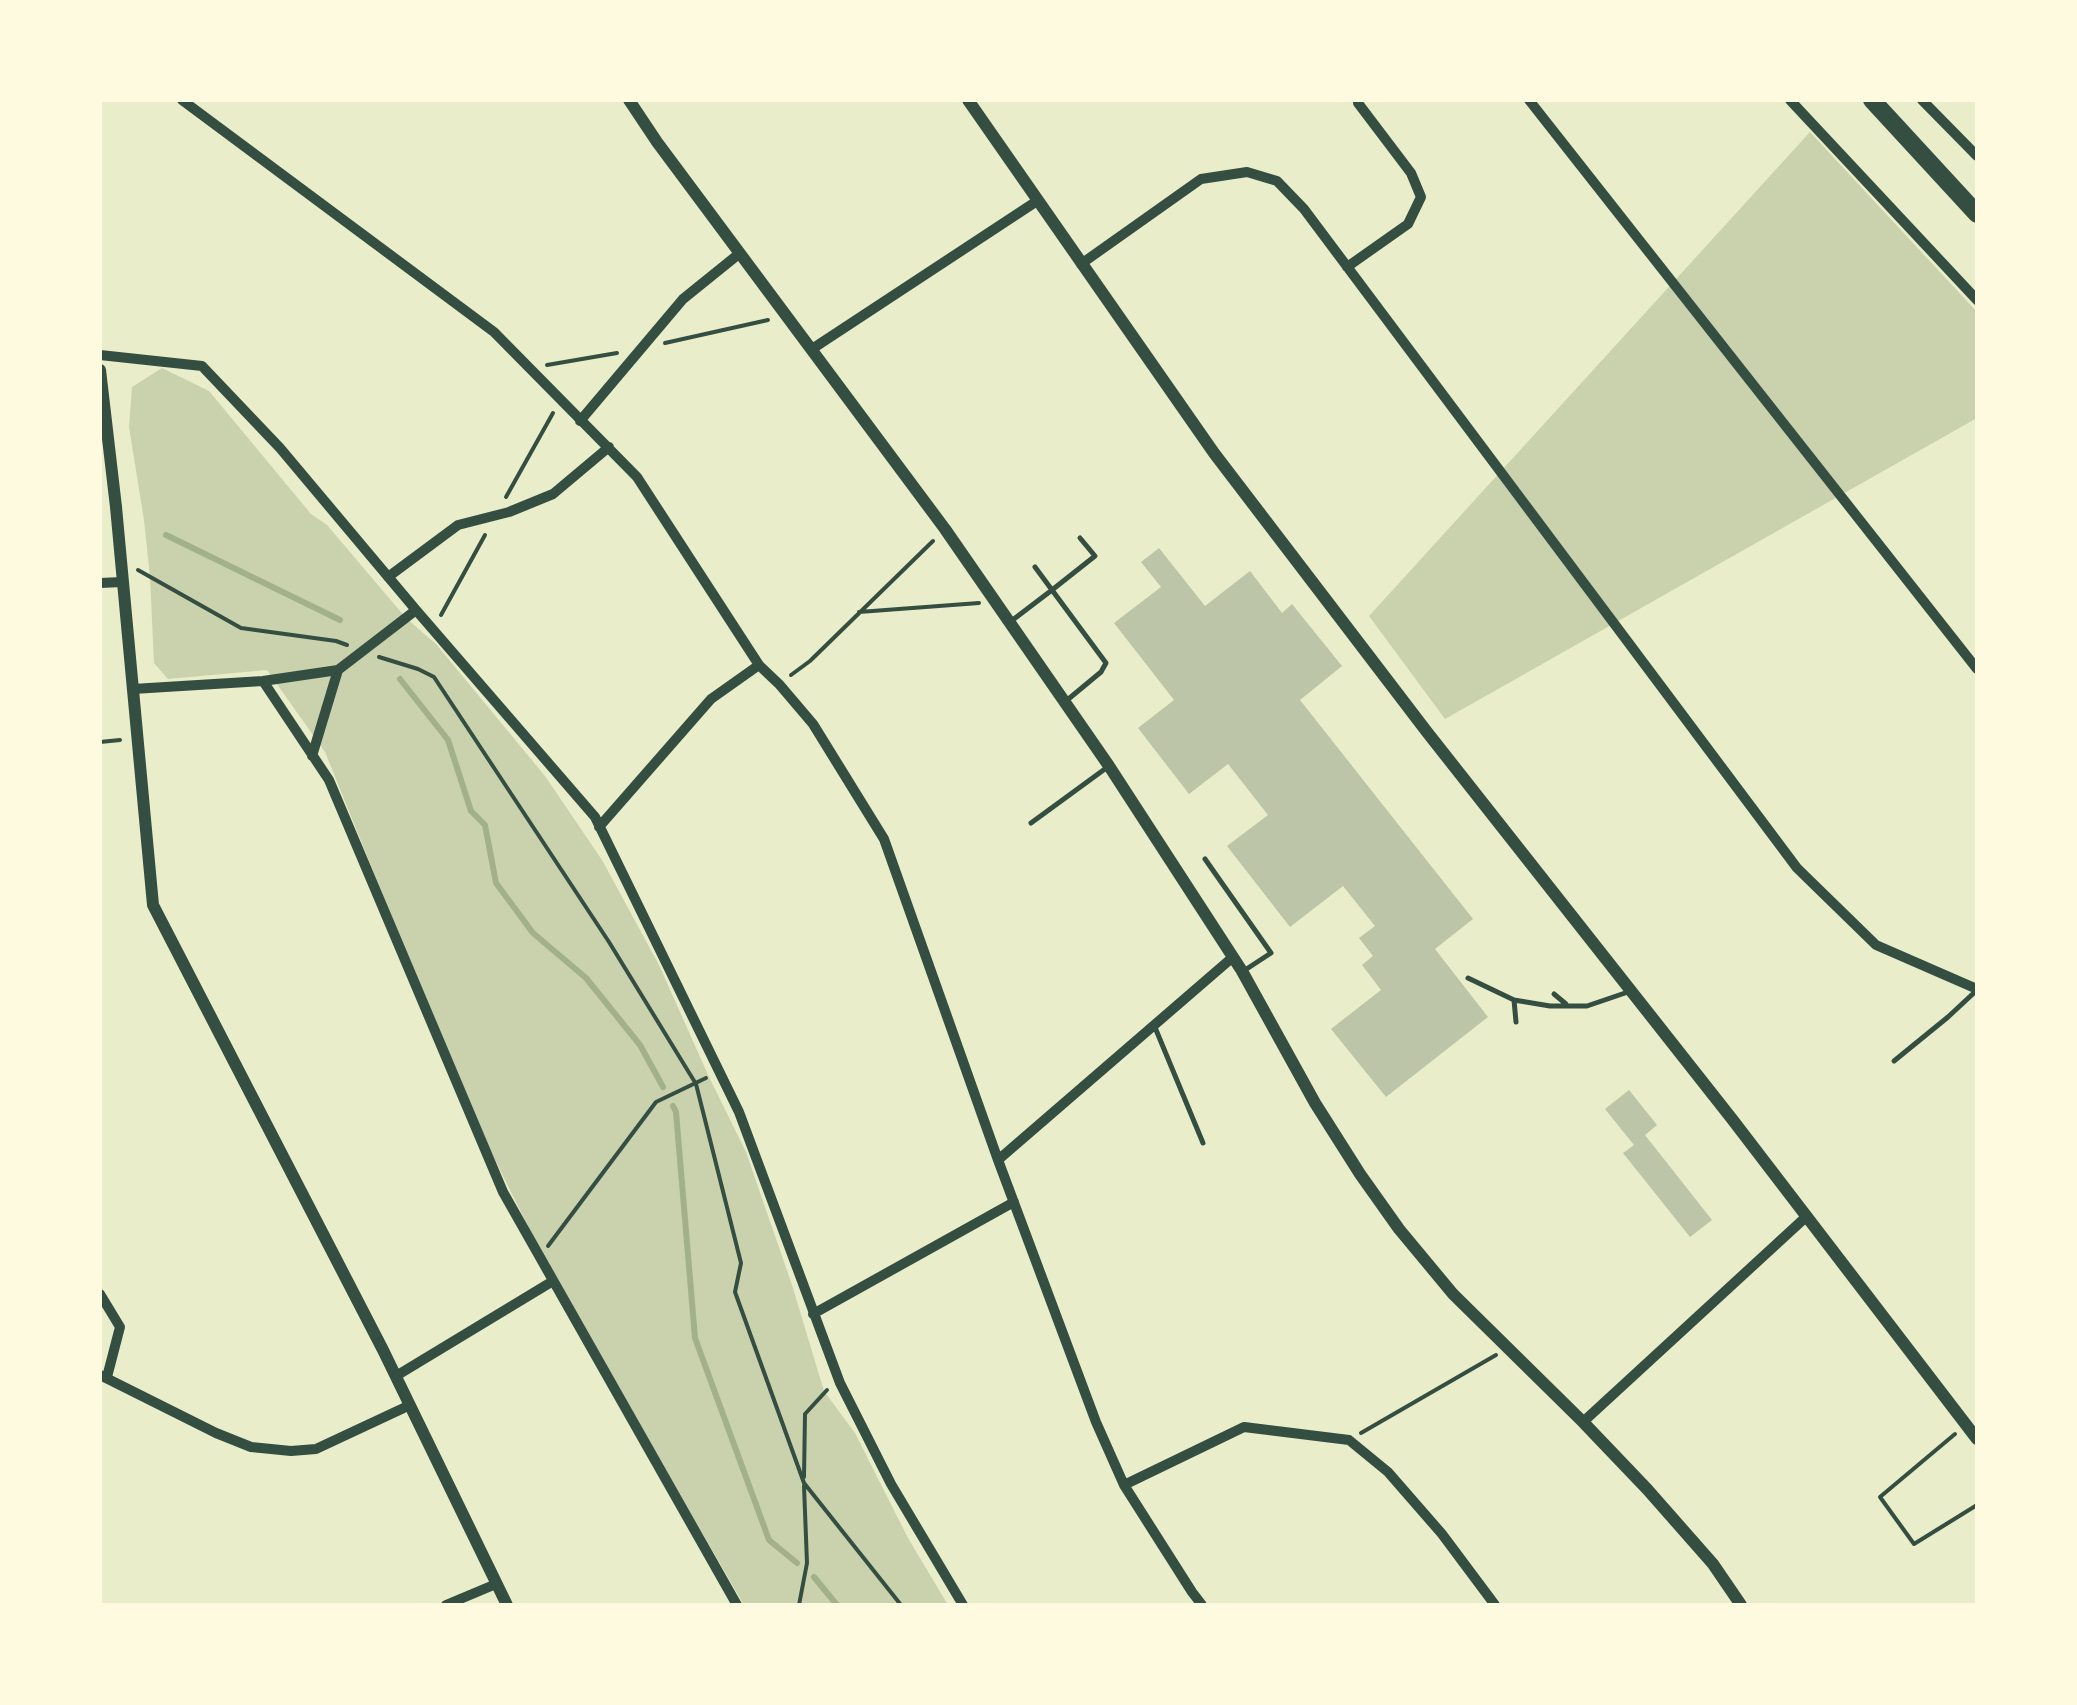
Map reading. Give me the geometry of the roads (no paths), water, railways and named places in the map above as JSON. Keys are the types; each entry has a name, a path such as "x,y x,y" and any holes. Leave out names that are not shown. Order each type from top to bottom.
{"main road":[{"path":"1872,100 1977,214"}],"street":[{"path":"182,100 494,332 637,477 759,665 813,724 884,839 1096,1422 1124,1485 1202,1605"},
{"path":"628,100 945,529 1108,766 1242,971 1315,1103 1379,1202 1454,1294 1647,1489 1714,1564 1741,1605"},
{"path":"968,100 1214,453 1977,1439"},
{"path":"1529,100 1977,669"},
{"path":"1790,100 1977,300"},
{"path":"1922,100 1977,156"},
{"path":"1348,267 1408,224 1421,198 1411,173 1358,102"},
{"path":"1081,264 1201,179 1247,172 1277,180 1348,267 1797,868 1876,945 1977,990"},
{"path":"812,349 1037,201"},
{"path":"580,421 682,300 740,253"},
{"path":"100,355 202,366 280,448 595,818 739,1112 840,1383 891,1484 963,1605"},
{"path":"100,370 153,906 396,1376 507,1605"},
{"path":"388,577 458,525 509,512 553,494 608,447"},
{"path":"100,583 122,582"},
{"path":"133,689 263,681 338,670 416,610"},
{"path":"599,827 711,699 759,665"},
{"path":"312,756 338,670"},
{"path":"263,681 329,780 503,1192 737,1605"},
{"path":"998,1160 1233,957"},
{"path":"813,1314 1014,1202"},
{"path":"1583,1422 1807,1216"},
{"path":"396,1376 553,1281"},
{"path":"100,1294 120,1328 103,1376 252,1447 316,1449 408,1406"},
{"path":"1124,1485 1244,1428 1348,1440 1388,1472 1442,1534 1495,1605"},
{"path":"446,1605 496,1584"}],"lane":[{"path":"1008,624 1094,556 1080,538"},
{"path":"1035,567 1106,664 1064,703"},
{"path":"1031,823 1108,766"},
{"path":"1205,859 1271,953 1242,971"},
{"path":"1468,978 1514,1000 1550,1006 1587,1006 1631,990"},
{"path":"1894,1061 1977,990"},
{"path":"1554,994 1569,1006"},
{"path":"1514,1000 1516,1022"},
{"path":"1154,1025 1203,1143"}],"waterway":[{"path":"166,535 340,620"},
{"path":"400,679 448,740 471,811 485,825 496,883 533,933 586,978 640,1045 663,1087"},
{"path":"673,1106 695,1338 769,1540 797,1563"},
{"path":"814,1577 837,1605"}]}
